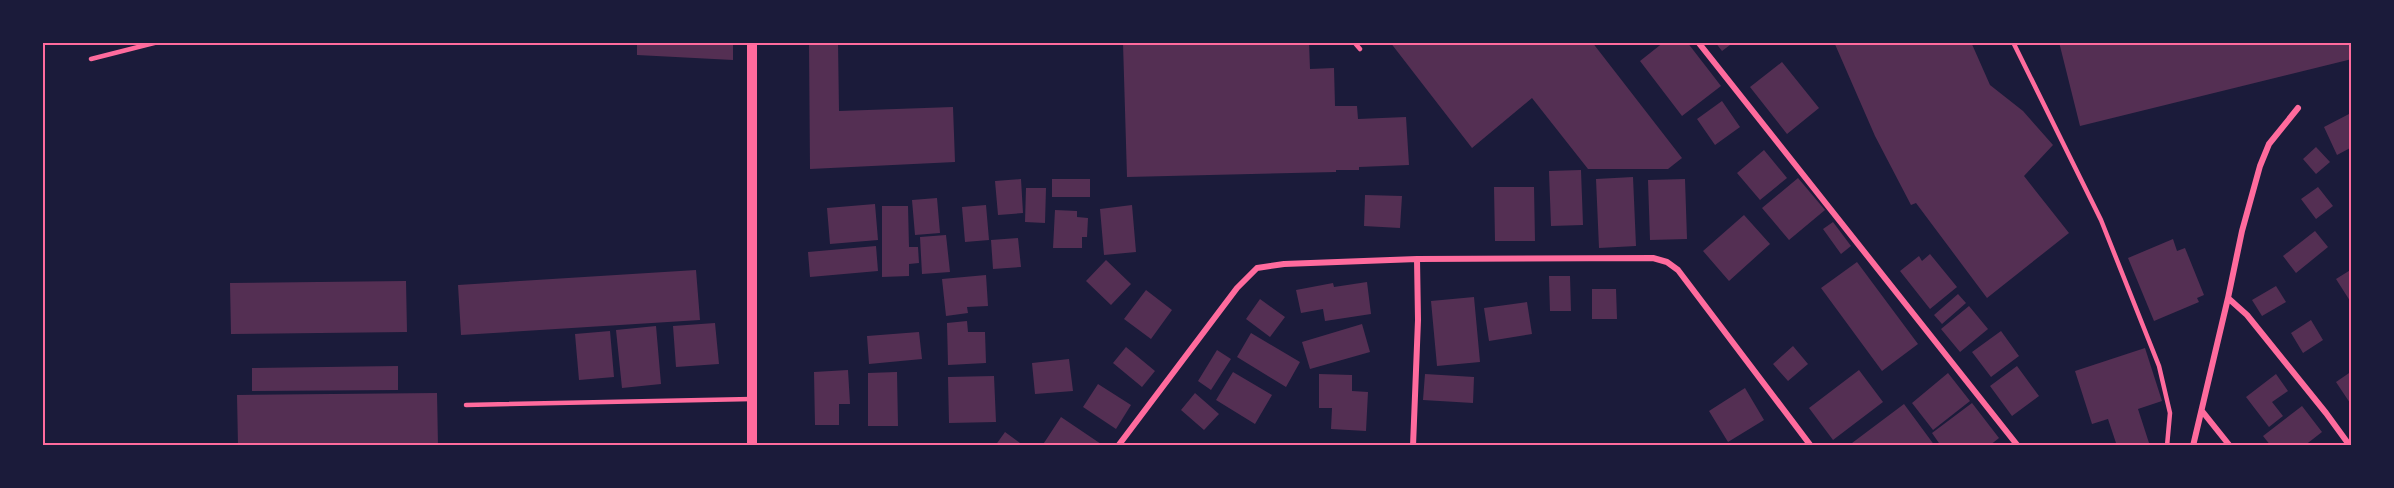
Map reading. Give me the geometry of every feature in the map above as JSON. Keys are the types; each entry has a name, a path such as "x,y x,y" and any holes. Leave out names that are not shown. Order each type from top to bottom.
{"street":[{"path":"752,42 752,446"},
{"path":"1698,42 2018,446"},
{"path":"2193,446 2242,231 2260,166 2269,144 2298,108"},
{"path":"1118,446 1236,288 1257,268 1284,264 1417,260 1653,258 1667,262 1678,270 1811,446"},
{"path":"1413,446 1418,320 1417,260"},
{"path":"2228,298 2247,315 2350,446"},
{"path":"2202,411 2230,446"}],"lane":[{"path":"91,59 158,42"},
{"path":"1354,42 1360,49"},
{"path":"2013,42 2101,220 2159,366 2170,414 2167,446"},
{"path":"466,405 752,399"}],"building":[{"path":"637,42 733,42 733,60 637,55"},
{"path":"809,42 838,42 839,111 953,107 955,162 810,169"},
{"path":"1309,42 1310,69 1334,68 1335,106 1357,106 1358,119 1406,117 1409,165 1359,167 1359,170 1336,170 1336,172 1127,177 1123,43"},
{"path":"1390,42 1592,42 1682,158 1668,169 1588,169 1532,98 1472,148"},
{"path":"1664,42 1687,42 1721,86 1682,116 1640,61"},
{"path":"1715,42 1734,42 1722,51"},
{"path":"1834,42 1971,42 1990,85 2023,111 2053,145 2024,176 2069,233 1987,298 1916,203 1911,205 1875,136"},
{"path":"2059,42 2352,42 2352,59 2080,126"},
{"path":"1782,62 1819,108 1787,134 1750,87"},
{"path":"1722,101 1740,127 1715,145 1697,119"},
{"path":"2349,114 2352,121 2352,147 2337,155 2324,127"},
{"path":"2316,147 2330,162 2316,174 2303,159"},
{"path":"1764,150 1787,178 1760,200 1737,173"},
{"path":"1581,170 1583,225 1551,226 1549,171"},
{"path":"1633,177 1636,246 1599,248 1596,179"},
{"path":"1798,178 1825,210 1789,240 1762,208"},
{"path":"1021,179 1023,213 998,215 995,181"},
{"path":"1052,179 1090,179 1090,197 1052,197"},
{"path":"1685,179 1687,239 1650,240 1648,180"},
{"path":"1494,187 1534,187 1535,241 1495,241"},
{"path":"2318,187 2333,206 2316,219 2301,199"},
{"path":"1026,188 1046,188 1045,223 1025,222"},
{"path":"1365,195 1402,196 1400,228 1364,226"},
{"path":"937,198 940,233 915,235 912,200"},
{"path":"875,204 878,240 830,244 827,208"},
{"path":"986,205 989,240 965,242 962,207"},
{"path":"1132,205 1136,252 1104,255 1100,209"},
{"path":"882,206 908,206 909,247 918,247 919,263 909,264 909,276 882,277"},
{"path":"1055,210 1077,211 1077,217 1088,218 1087,237 1082,237 1082,248 1053,248"},
{"path":"1744,215 1770,244 1729,281 1703,251"},
{"path":"1833,222 1851,246 1841,254 1823,229"},
{"path":"2315,231 2328,247 2296,273 2283,256"},
{"path":"946,235 950,272 922,274 920,237"},
{"path":"1018,238 1021,267 993,269 991,240"},
{"path":"2173,239 2177,251 2185,248 2204,295 2197,298 2199,302 2154,321 2128,258"},
{"path":"876,246 878,271 810,277 808,252"},
{"path":"1930,254 1957,287 1930,309 1900,271 1919,256 1922,261"},
{"path":"1106,260 1131,284 1111,305 1086,281"},
{"path":"1857,262 1918,344 1882,371 1821,288"},
{"path":"2352,269 2352,304 2336,279"},
{"path":"696,270 700,320 461,335 458,285"},
{"path":"986,275 988,306 967,307 968,313 946,316 942,279"},
{"path":"1549,276 1570,276 1571,311 1550,311"},
{"path":"406,281 407,332 231,334 230,283"},
{"path":"1367,282 1371,314 1325,321 1323,309 1301,313 1296,290 1333,283 1334,287"},
{"path":"2276,286 2286,302 2262,316 2252,300"},
{"path":"1592,289 1616,289 1617,319 1592,319"},
{"path":"1146,290 1172,310 1151,339 1124,319"},
{"path":"1958,294 1966,303 1942,324 1934,315"},
{"path":"1474,297 1480,362 1437,366 1431,301"},
{"path":"1260,299 1285,317 1270,337 1246,319"},
{"path":"1527,302 1532,334 1489,341 1484,308"},
{"path":"1969,306 1988,329 1960,352 1941,329"},
{"path":"2311,320 2323,340 2303,353 2291,333"},
{"path":"967,321 968,332 985,332 986,363 948,365 947,323"},
{"path":"715,323 719,364 676,367 673,326"},
{"path":"1362,324 1370,352 1310,369 1302,342"},
{"path":"656,326 661,384 622,388 616,330"},
{"path":"610,331 614,377 579,380 575,334"},
{"path":"2001,331 2019,356 1991,377 1972,352"},
{"path":"919,332 922,359 869,364 867,336"},
{"path":"1251,333 1300,362 1286,387 1237,357"},
{"path":"1793,346 1808,364 1788,381 1773,364"},
{"path":"1126,347 1155,371 1142,387 1113,363"},
{"path":"2145,348 2162,401 2138,409 2150,446 2117,446 2108,419 2092,424 2075,371"},
{"path":"1217,350 1231,359 1211,390 1198,381"},
{"path":"1069,359 1073,391 1035,394 1032,363"},
{"path":"398,366 398,390 252,391 252,368"},
{"path":"2017,366 2039,396 2012,416 1990,386"},
{"path":"848,370 850,404 839,404 839,425 815,425 814,372"},
{"path":"1859,370 1883,402 1833,440 1809,408"},
{"path":"2352,371 2352,406 2336,382"},
{"path":"897,372 898,426 868,426 868,373"},
{"path":"1233,372 1272,395 1255,424 1216,400"},
{"path":"1948,373 1970,401 1933,430 1912,403"},
{"path":"1319,374 1352,375 1352,391 1368,392 1366,431 1331,429 1332,408 1319,408"},
{"path":"1425,374 1474,377 1473,403 1423,400"},
{"path":"2276,374 2288,391 2272,402 2283,416 2269,427 2246,397"},
{"path":"994,376 996,422 949,423 948,377"},
{"path":"1098,384 1131,405 1116,429 1083,407"},
{"path":"1745,388 1764,420 1728,442 1709,411"},
{"path":"437,393 438,446 238,446 237,395"},
{"path":"1195,393 1219,414 1204,430 1181,410"},
{"path":"1972,403 1999,438 1989,446 1941,446 1932,433"},
{"path":"1904,404 1935,446 1848,446"},
{"path":"2302,406 2322,432 2304,446 2271,446 2263,436"},
{"path":"1061,417 1101,444 1100,446 1042,446"},
{"path":"1005,432 1024,446 995,446"}]}
